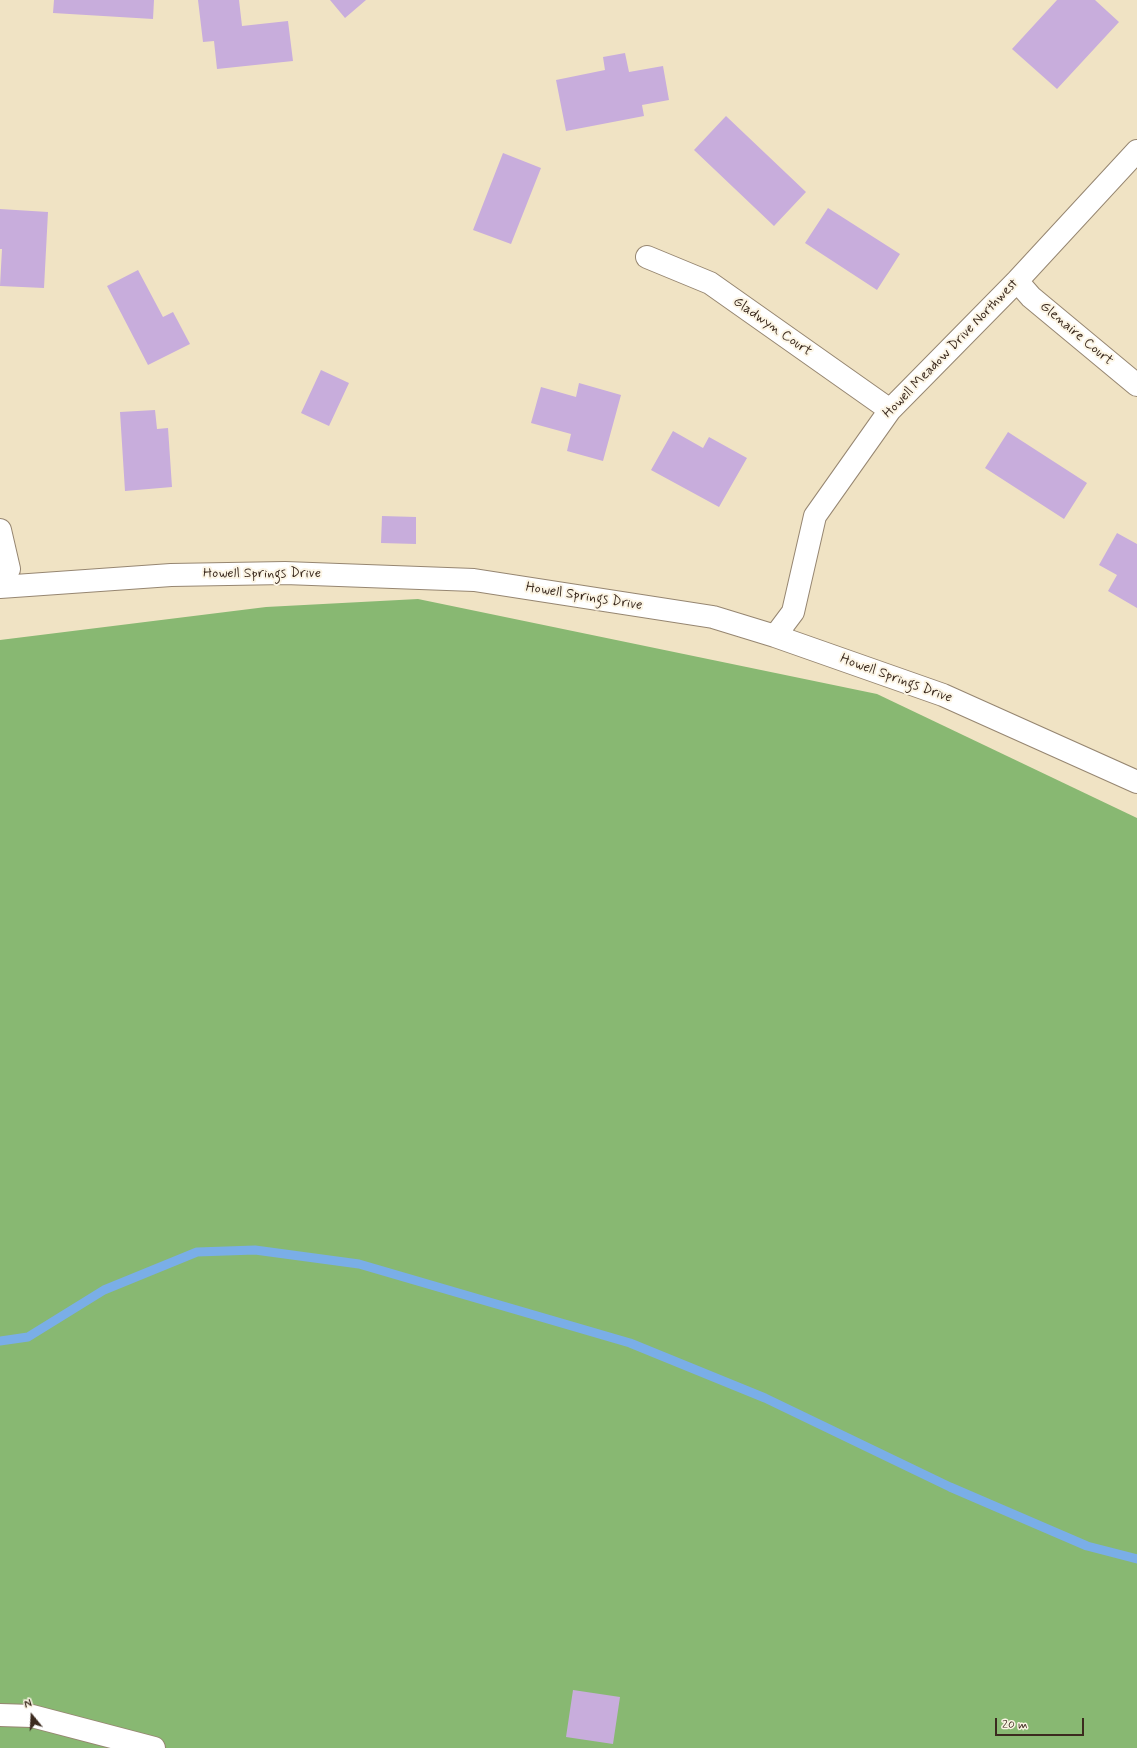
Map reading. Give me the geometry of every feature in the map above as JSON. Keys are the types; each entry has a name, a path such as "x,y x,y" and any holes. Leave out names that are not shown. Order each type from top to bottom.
{"street":[{"name":"Howell Meadow Drive Northwest","path":"775,636 793,612 815,516 890,410 1017,281 1137,151"},
{"name":"Gladwyn Court","path":"647,256 710,284 890,410"},
{"name":"Glenaire Court","path":"1017,281 1031,297 1137,385"},
{"path":"0,530 9,569 0,582"},
{"name":"Howell Springs Drive","path":"0,587 172,575 285,573 474,580 713,617 775,636 943,695 1137,782"},
{"path":"0,1715 32,1716 154,1748"}],"green space":[{"path":"418,599 877,694 1137,818 1137,1748 0,1748 0,640 266,607"}],"building":[{"path":"54,0 154,0 153,19 53,13"},
{"path":"198,0 239,0 242,26 288,21 293,61 217,69 214,41 203,42"},
{"path":"330,0 366,0 345,18"},
{"path":"1057,0 1095,0 1119,22 1057,89 1012,49"},
{"path":"625,53 629,72 663,66 669,100 642,105 644,116 566,131 556,80 605,70 603,57"},
{"path":"726,116 806,192 774,226 694,150"},
{"path":"503,153 541,168 511,244 473,230"},
{"path":"828,208 900,254 877,290 805,243"},
{"path":"0,209 48,212 44,288 0,286 2,249 0,249"},
{"path":"138,270 163,317 173,312 190,344 148,365 107,286"},
{"path":"321,370 349,383 329,426 301,413"},
{"path":"579,383 621,395 603,461 567,451 571,434 531,423 541,387 576,397"},
{"path":"155,410 157,429 168,428 172,487 125,491 120,412"},
{"path":"673,431 703,448 709,437 747,458 719,507 651,470"},
{"path":"1008,432 1087,483 1064,519 985,468"},
{"path":"382,516 416,517 416,544 381,543"},
{"path":"1117,533 1137,544 1137,608 1108,591 1117,575 1099,565"},
{"path":"573,1690 620,1697 613,1744 566,1737"}],"waterway":[{"path":"0,1341 28,1337 104,1290 197,1252 255,1250 359,1264 630,1343 765,1398 950,1487 1087,1546 1137,1559"}]}
